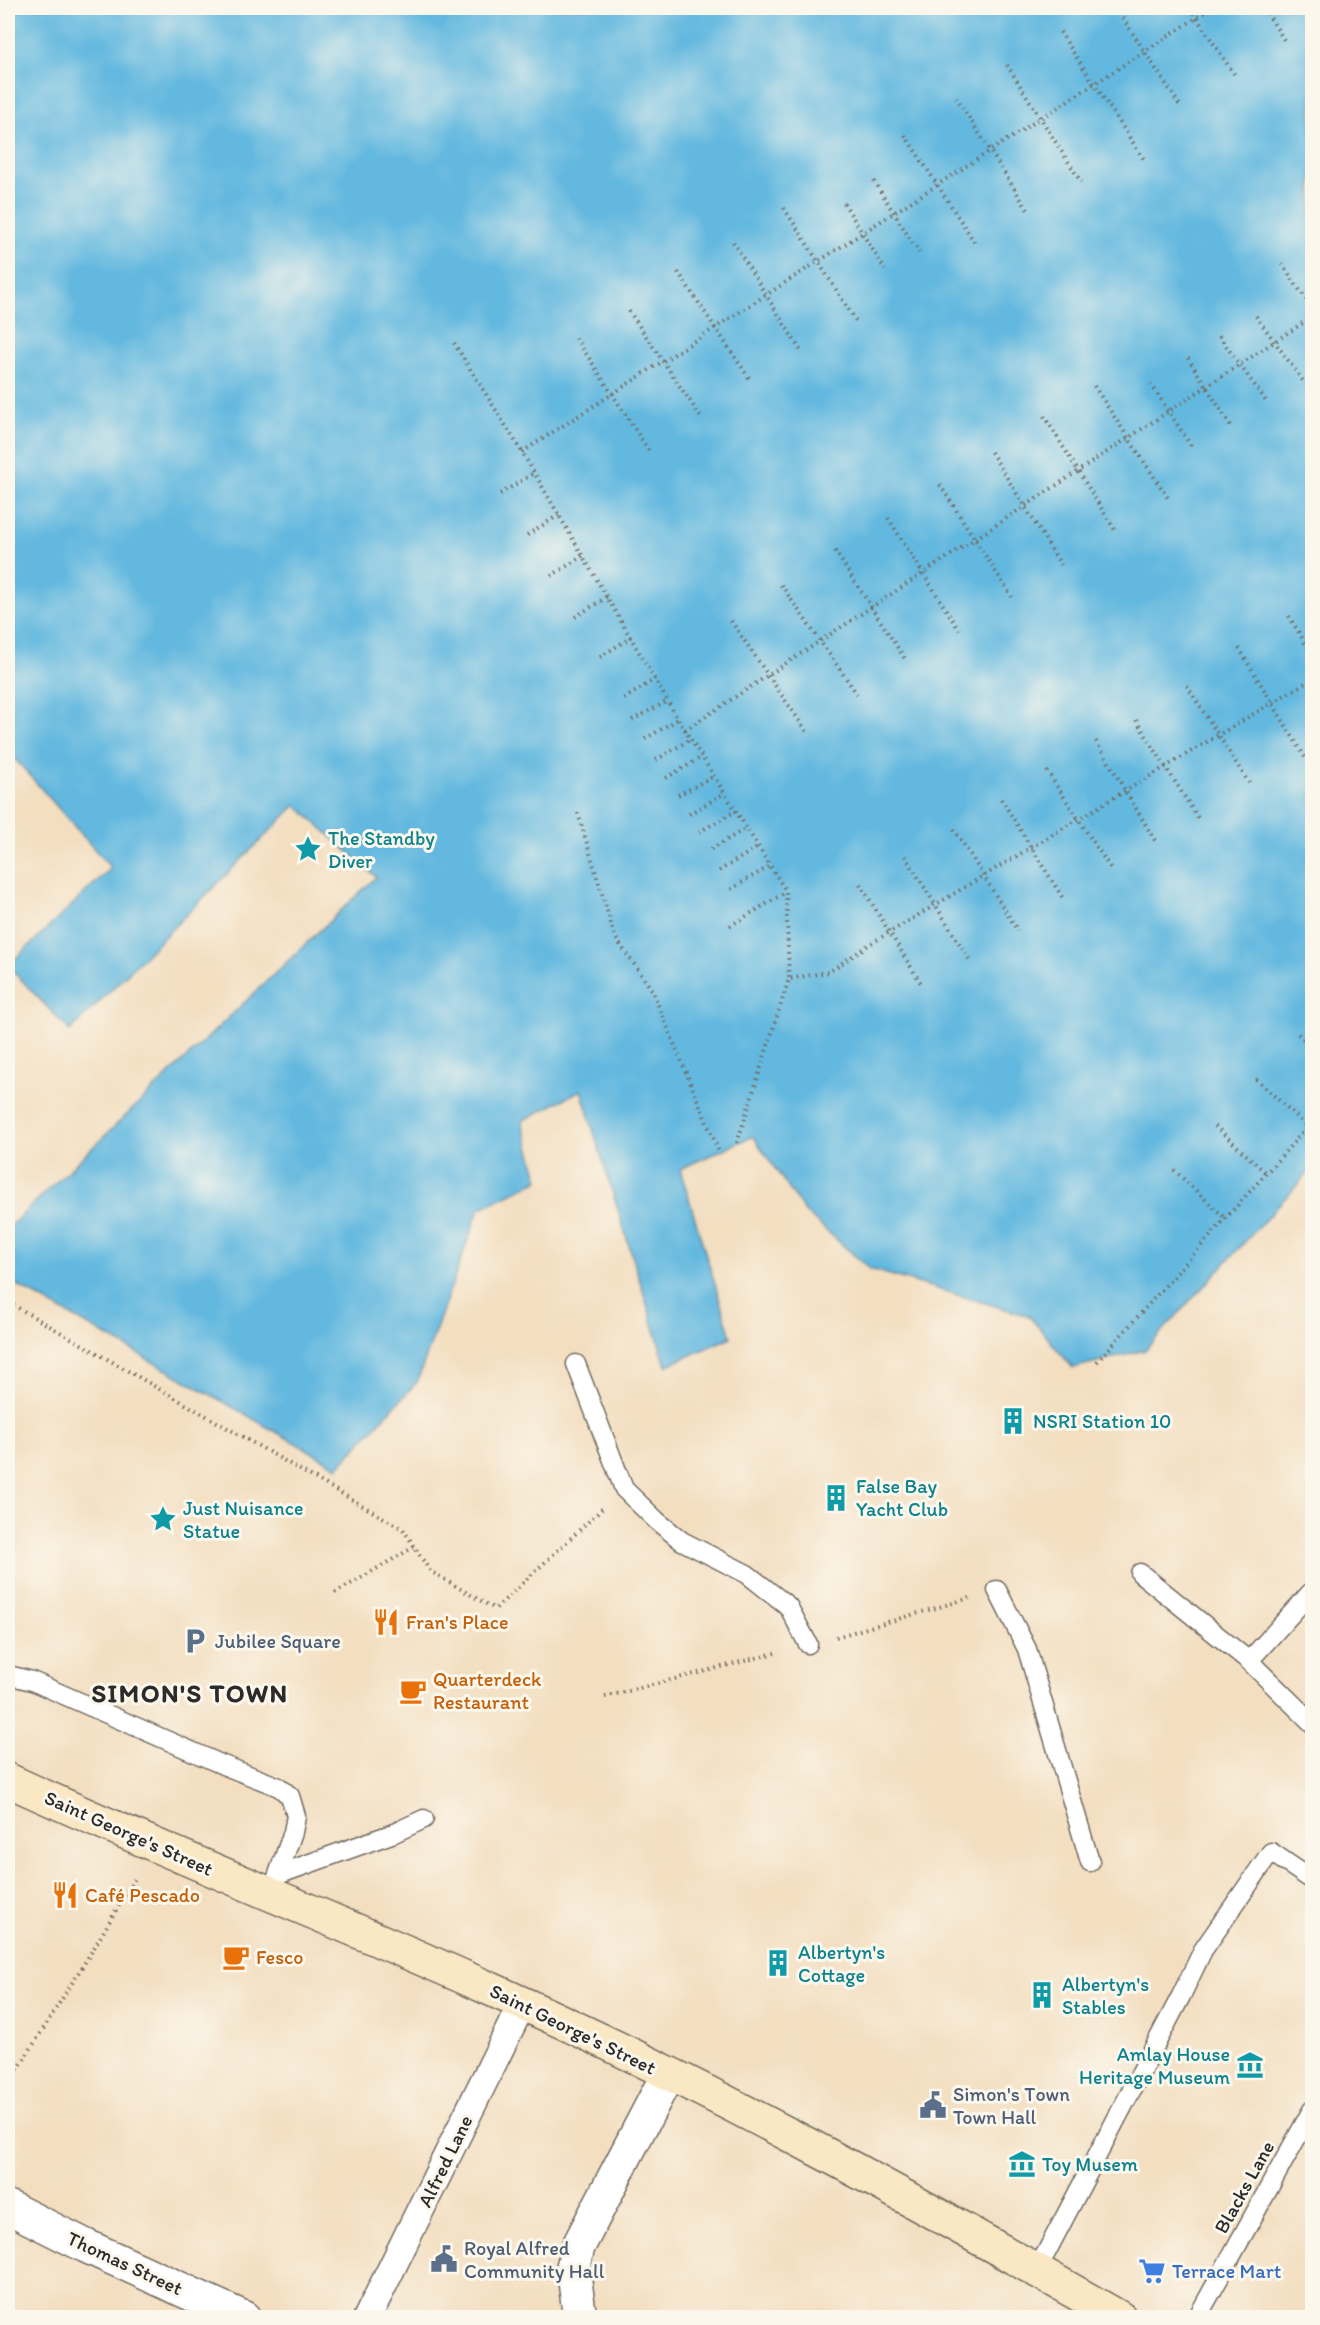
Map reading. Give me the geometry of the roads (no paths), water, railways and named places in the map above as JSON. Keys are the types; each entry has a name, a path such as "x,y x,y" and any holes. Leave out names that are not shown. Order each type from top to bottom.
{"main road":[{"name":"Saint George's Street","path":"8,1780 134,1838 276,1884 820,2150 1120,2318"}],"street":[{"name":"Alfred Lane","path":"367,2318 522,2004"},
{"path":"580,2318 573,2267 578,2247 668,2074"},
{"name":"Thomas Street","path":"8,2207 97,2251 202,2309 244,2318"}],"lane":[{"path":"576,1364 624,1489 657,1521 682,1540 747,1574 788,1606 808,1644"},
{"path":"1140,1573 1249,1661 1312,1723"},
{"path":"997,1590 1028,1648 1090,1862"},
{"path":"1249,1661 1312,1591"},
{"path":"8,1675 32,1681 223,1765 279,1787 290,1796 296,1816 276,1884"},
{"path":"276,1884 424,1819"},
{"path":"1037,2270 1203,1950 1271,1852 1312,1881"},
{"name":"Blacks Lane","path":"1197,2318 1312,2110"}],"water":[{"path":"8,8 1312,8 1312,1169 1145,1350 1073,1368 1029,1316 870,1269 804,1211 753,1136 680,1169 731,1337 666,1366 581,1090 522,1121 539,1180 479,1209 417,1382 338,1467 8,1280 8,1228 376,877 296,805 70,1031 8,966 111,868 8,751"}],"place":[{"name":"The Standby Diver","path":"308,849"},
{"name":"NSRI Station 10","path":"1013,1421"},
{"name":"False Bay Yacht Club","path":"836,1498"},
{"name":"Just Nuisance Statue","path":"163,1519"},
{"name":"Fran's Place","path":"386,1622"},
{"name":"Jubilee Square","path":"195,1641"},
{"name":"Quarterdeck Restaurant","path":"413,1691"},
{"name":"Café Pescado","path":"65,1895"},
{"name":"Fesco","path":"236,1957"},
{"name":"Albertyn's Cottage","path":"778,1963"},
{"name":"Albertyn's Stables","path":"1042,1995"},
{"name":"Amlay House Heritage Museum","path":"1250,2065"},
{"name":"Simon's Town Town Hall","path":"933,2105"},
{"name":"Toy Musem","path":"1022,2164"},
{"name":"Royal Alfred Community Hall","path":"444,2259"},
{"name":"Terrace Mart","path":"1152,2271"}],"district":[{"name":"SIMON'S TOWN","path":"190,1693"}]}
